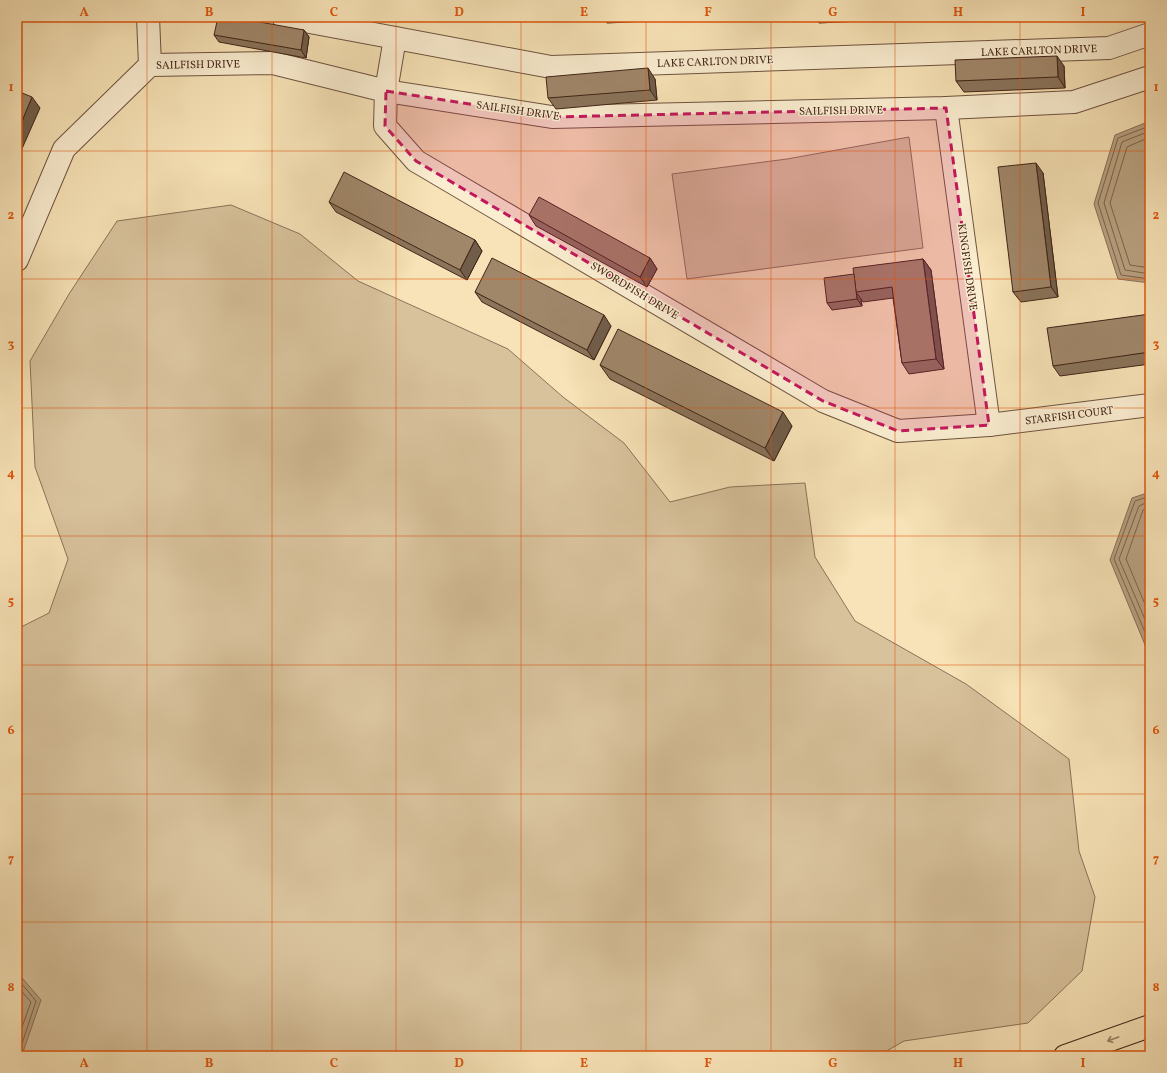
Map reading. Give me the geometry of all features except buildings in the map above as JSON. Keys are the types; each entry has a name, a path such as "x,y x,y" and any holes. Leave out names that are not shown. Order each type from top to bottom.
{"highway":[{"path":"1065,1056 1150,1026"}],"street":[{"path":"148,17 150,65"},
{"name":"LAKE CARLTON DRIVE","path":"283,17 551,67 1109,48 1150,34"},
{"name":"SWORDFISH DRIVE","path":"395,38 386,91 385,126 416,161 823,401 898,431 989,425"},
{"name":"SAILFISH DRIVE","path":"17,260 64,149 150,65 273,63 386,91 552,117 946,108 1074,102 1150,76"},
{"name":"KINGFISH DRIVE","path":"946,108 989,425"},
{"name":"STARFISH COURT","path":"989,425 1150,405"}],"highlighted area":[{"path":"386,91 552,117 946,108 989,425 898,431 823,401 416,161 385,126"}],"shaded area":[{"path":"909,137 923,248 687,279 672,174 787,159"},
{"path":"231,205 300,234 358,281 508,349 563,397 624,443 670,502 730,487 805,483 815,557 855,621 966,684 1069,759 1079,851 1095,897 1082,971 1028,1023 904,1041 878,1056 17,1056 17,629 49,613 68,559 35,467 30,361 69,294 117,221"}],"water":[{"path":"1150,121 1150,283 1118,279 1094,204 1115,135"},
{"path":"1150,492 1150,657 1110,560 1132,498"},
{"path":"17,972 41,1000 22,1055 17,1055"}]}
